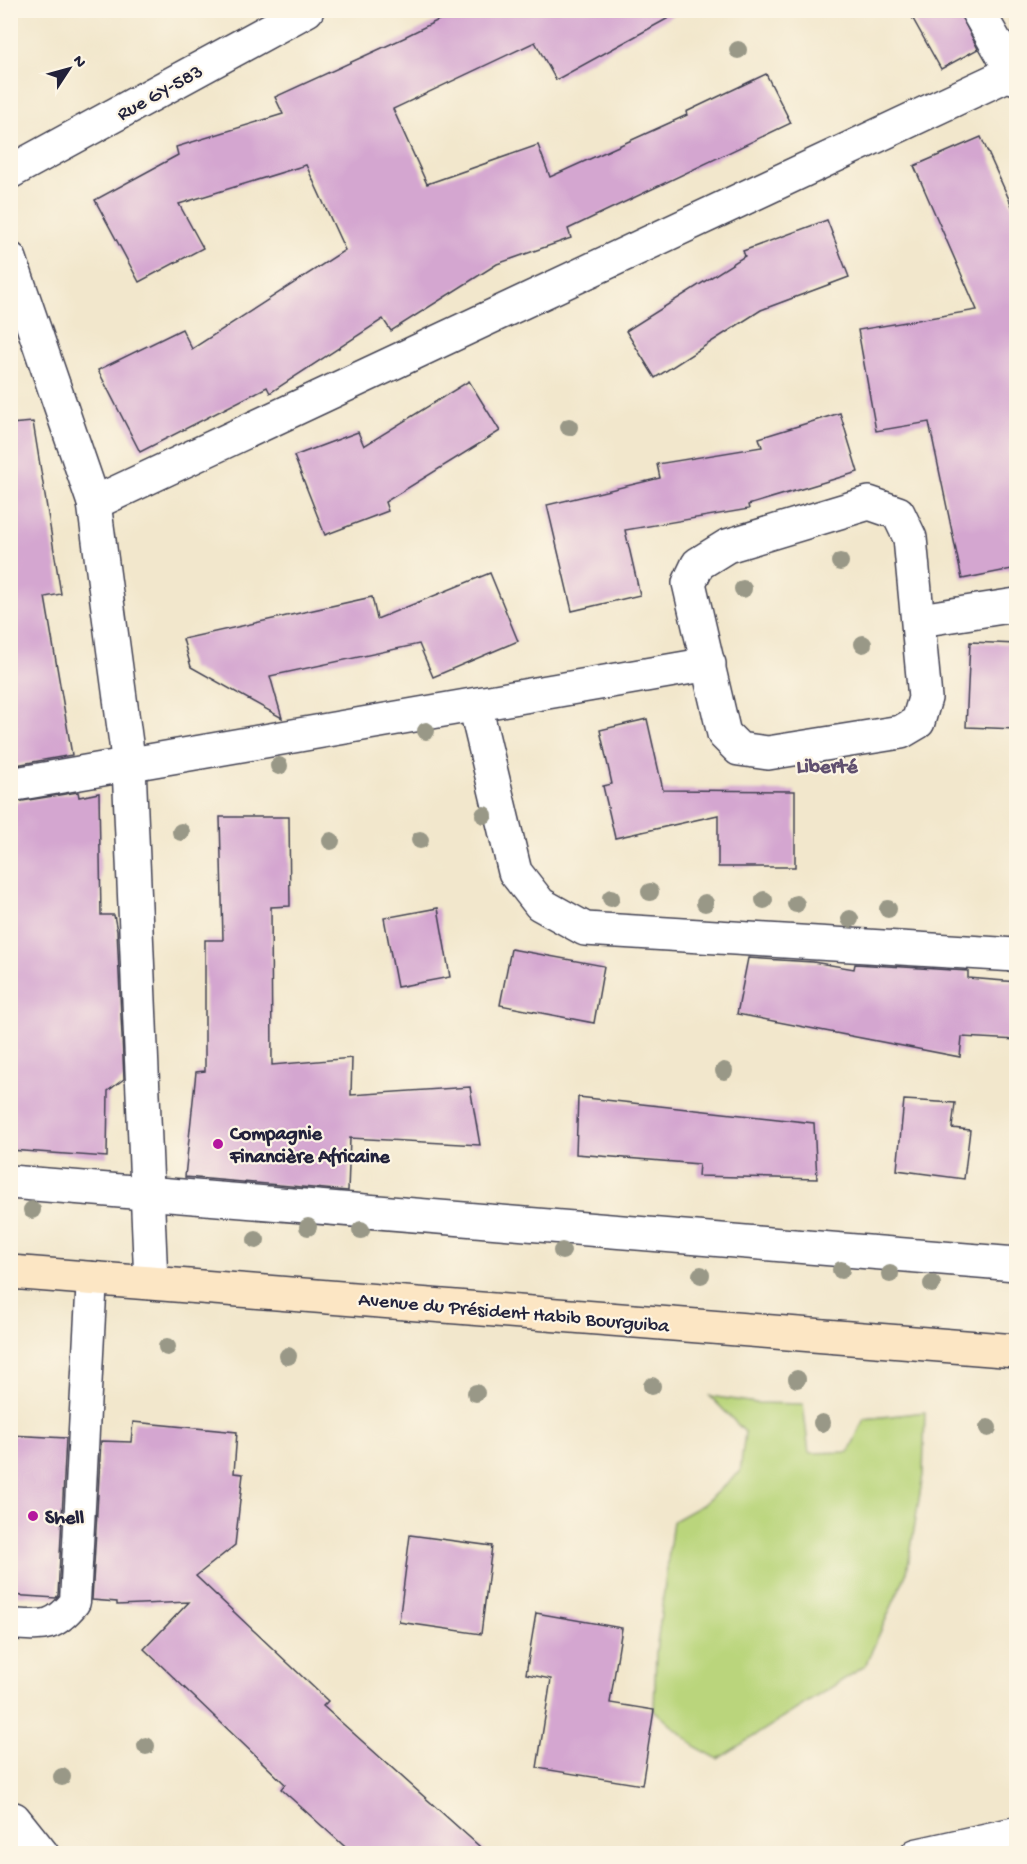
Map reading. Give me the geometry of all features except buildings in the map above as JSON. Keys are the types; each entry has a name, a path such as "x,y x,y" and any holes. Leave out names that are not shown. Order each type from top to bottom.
{"main road":[{"name":"Avenue du Président Habib Bourguiba","path":"10,1272 1017,1351"}],"street":[{"name":"Rue GY-583","path":"10,172 307,10"},
{"path":"94,503 1015,75 977,10"},
{"path":"10,260 94,503 129,766 151,1282"},
{"path":"869,503 898,513 910,538 920,621 925,698 918,722 901,732 768,753 739,749 724,734 709,664 688,583 698,564 727,546 869,503"},
{"path":"920,621 1017,605"},
{"path":"10,785 709,664"},
{"path":"475,705 516,872 540,904 585,928 1017,955"},
{"path":"10,1182 1017,1264"},
{"path":"14,1819 42,1854"}],"lane":[{"path":"10,1624 46,1627 63,1617 75,1602 92,1277"},
{"path":"916,1854 1017,1832"}],"green space":[{"path":"710,1396 756,1403 803,1404 809,1453 849,1452 864,1419 925,1412 923,1475 907,1572 865,1666 718,1759 696,1747 654,1710 656,1652 673,1521 702,1505 740,1472 745,1432"}],"place":[{"name":"Compagnie Financière Africaine","path":"218,1144"},
{"name":"Shell","path":"33,1516"}],"district":[{"name":"Liberté","path":"827,765"}]}
